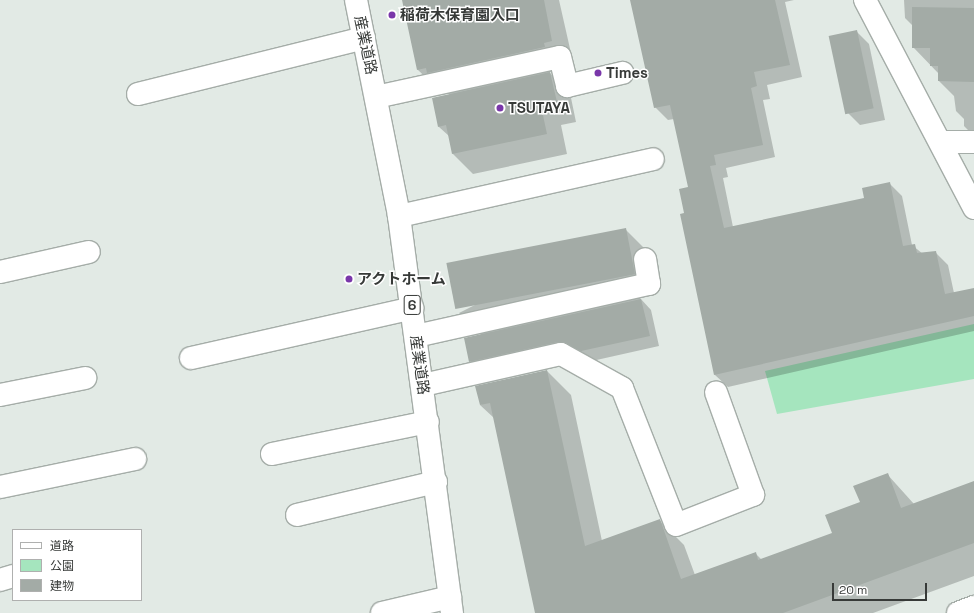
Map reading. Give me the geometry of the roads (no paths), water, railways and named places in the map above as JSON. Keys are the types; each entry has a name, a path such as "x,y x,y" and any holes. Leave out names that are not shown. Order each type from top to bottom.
{"main road":[{"name":"産業道路","path":"356,0 398,216 424,385 451,605"},
{"path":"865,0 942,142 974,208"},
{"path":"138,94 364,38"},
{"path":"376,97 560,57 567,86 622,73"},
{"path":"942,142 974,142"},
{"path":"398,216 653,159"},
{"path":"0,272 89,252"},
{"path":"416,336 649,284 644,259"},
{"path":"191,358 412,308"},
{"path":"424,385 561,354 622,388 676,524 753,495 716,392"},
{"path":"0,396 85,378"},
{"path":"272,454 428,422"},
{"path":"0,487 135,459"},
{"path":"297,515 436,482"},
{"path":"0,580 12,576"},
{"path":"382,613 451,605"},
{"path":"958,613 974,607"}],"place":[{"name":"稲荷木保育園入口","path":"392,15"},
{"name":"Times","path":"598,73"},
{"name":"TSUTAYA","path":"500,108"},
{"name":"アクトホーム","path":"349,279"}]}
